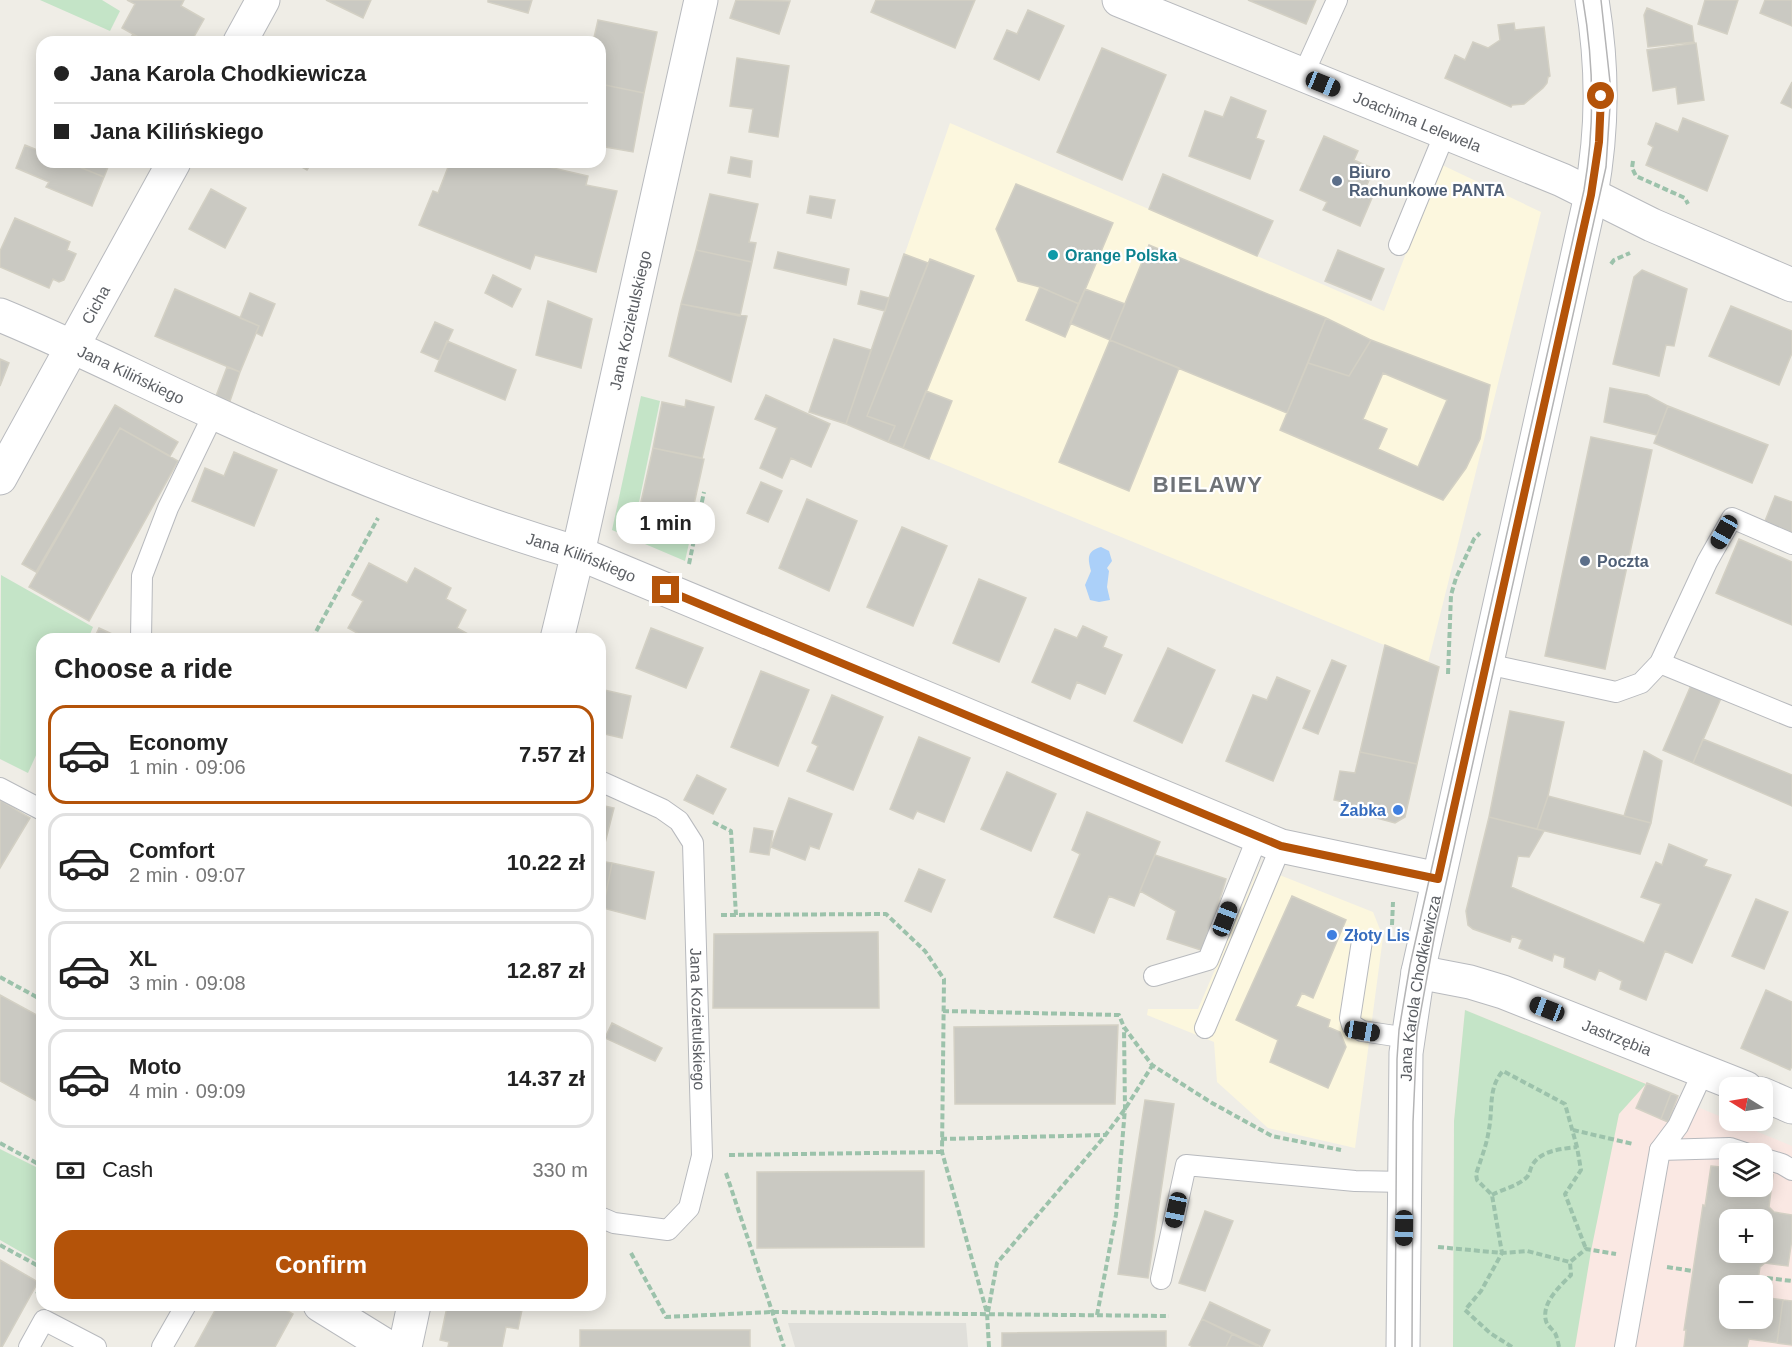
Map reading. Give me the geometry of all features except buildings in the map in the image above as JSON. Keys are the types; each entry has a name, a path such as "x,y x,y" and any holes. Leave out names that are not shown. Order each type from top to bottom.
{"street":[{"path":"243,36 263,0"},
{"name":"Jana Kozietulskiego","path":"558,633 701,0"},
{"name":"Joachima Lelewela","path":"1119,0 1445,133 1792,285"},
{"name":"Jana Karola Chodkiewicza","path":"1403,1347 1408,1038 1418,972 1438,879 1591,195 1599,142 1601,82 1592,0"},
{"name":"Cicha","path":"0,478 171,168"},
{"name":"Jana Kilińskiego","path":"0,315 389,490 504,531 578,553 1269,841 1438,879"},
{"name":"Jastrzębia","path":"1418,972 1470,982 1503,992 1720,1077"},
{"path":"1773,1099 1792,1107"},
{"path":"330,1311 388,1347"},
{"path":"405,1347 413,1311"}],"lane":[{"path":"1303,75 1337,0"},
{"path":"1399,245 1445,133"},
{"path":"141,633 142,576 168,508 214,413"},
{"path":"1486,664 1616,693 1641,683 1660,663 1707,562 1732,518 1792,544"},
{"path":"1660,663 1792,717"},
{"name":"Jana Kozietulskiego","path":"606,784 662,809 679,821 693,843 694,915 711,1156 689,1208 668,1230 607,1220"},
{"path":"0,788 36,807"},
{"path":"1154,976 1209,960 1269,841"},
{"path":"1205,1028 1269,841"},
{"path":"1362,940 1350,1018 1352,1025 1362,1031 1408,1038"},
{"path":"1625,1347 1641,1258 1651,1148 1678,1126 1704,1070"},
{"path":"1651,1148 1719,1148"},
{"path":"1773,1161 1792,1170"},
{"path":"1161,1278 1186,1165 1355,1181 1405,1182"},
{"path":"162,1347 183,1311"},
{"path":"29,1347 44,1320 96,1347"}],"path":[{"path":"1633,156 1632,168 1636,176 1685,198"},
{"path":"1609,266 1628,253 1634,253"},
{"path":"315,633 376,523 389,490"},
{"path":"687,571 704,492"},
{"path":"1447,680 1451,595 1456,578 1474,539 1484,527"},
{"path":"694,915 886,914 925,951 944,979 942,1152 987,1313 989,1347"},
{"path":"0,977 36,997"},
{"path":"943,1011 1119,1015 1124,1027 1152,1065 1212,1103 1272,1136 1350,1152"},
{"path":"1097,1315 1116,1215 1125,1109 1124,1027"},
{"path":"987,1313 997,1263 1105,1135 1125,1109 1152,1065"},
{"path":"1512,1347 1490,1333 1465,1310 1481,1291 1502,1253 1492,1195 1478,1180 1476,1174 1489,1130 1492,1091 1496,1079 1503,1071 1565,1104 1581,1170 1565,1194 1586,1249"},
{"path":"1573,1130 1651,1148"},
{"path":"941,1139 1105,1135"},
{"path":"0,1143 36,1163"},
{"path":"1492,1195 1528,1176 1539,1156 1556,1150 1577,1147"},
{"path":"784,1347 711,1156 942,1152"},
{"path":"607,1220 666,1317 772,1312 1169,1316"},
{"path":"0,1245 36,1265"},
{"path":"1438,1248 1502,1253 1527,1251 1570,1262"},
{"path":"1570,1262 1586,1249 1641,1258 1655,1265 1693,1271"},
{"path":"1559,1347 1556,1334 1546,1322 1546,1310 1550,1299 1571,1275 1570,1262"},
{"path":"1773,1279 1792,1281"}],"shaded area":[{"path":"950,123 1384,311 1440,164 1541,212 1428,663 846,424"},
{"path":"1259,867 1373,912 1383,937 1355,1148 1268,1128 1217,1082 1214,1042 1147,1015 1148,1009 1198,1009"},
{"path":"1465,1010 1678,1096 1678,1099 1719,1116 1719,1131 1756,1131 1792,1146 1792,1347 1453,1347 1454,1121"},
{"path":"788,1323 966,1323 968,1347 795,1347"}],"green space":[{"path":"40,0 102,0 120,11 110,31"},
{"path":"641,396 660,401 637,512 659,518 659,522 692,530 685,561 612,530"},
{"path":"1,575 93,627 90,633 36,633 36,755 28,773 0,759"},
{"path":"1465,1010 1646,1084 1619,1114 1591,1251 1575,1347 1453,1347 1454,1121"},
{"path":"0,1149 36,1167 36,1261 0,1240"}],"water":[{"path":"1101,547 1109,551 1112,561 1107,568 1110,600 1099,602 1090,600 1085,585 1091,571 1090,553"}],"tram line":[{"path":"1395,1347 1399,1030 1410,965 1584,190 1588,166 1592,95 1583,0"},
{"path":"1412,1347 1413,1122 1417,1032 1436,928 1606,167 1611,91 1601,0"}],"place":[{"name":"Biuro Rachunkowe PANTA","path":"1337,181"},
{"name":"Orange Polska","path":"1053,255"},
{"name":"Poczta","path":"1585,561"},
{"name":"Żabka","path":"1398,810"},
{"name":"Złoty Lis","path":"1332,935"}],"district":[{"name":"BIELAWY","path":"1208,484"}],"route":[{"path":"666,590 1281,846 1438,879 1591,195 1599,142 1601,96"}]}
